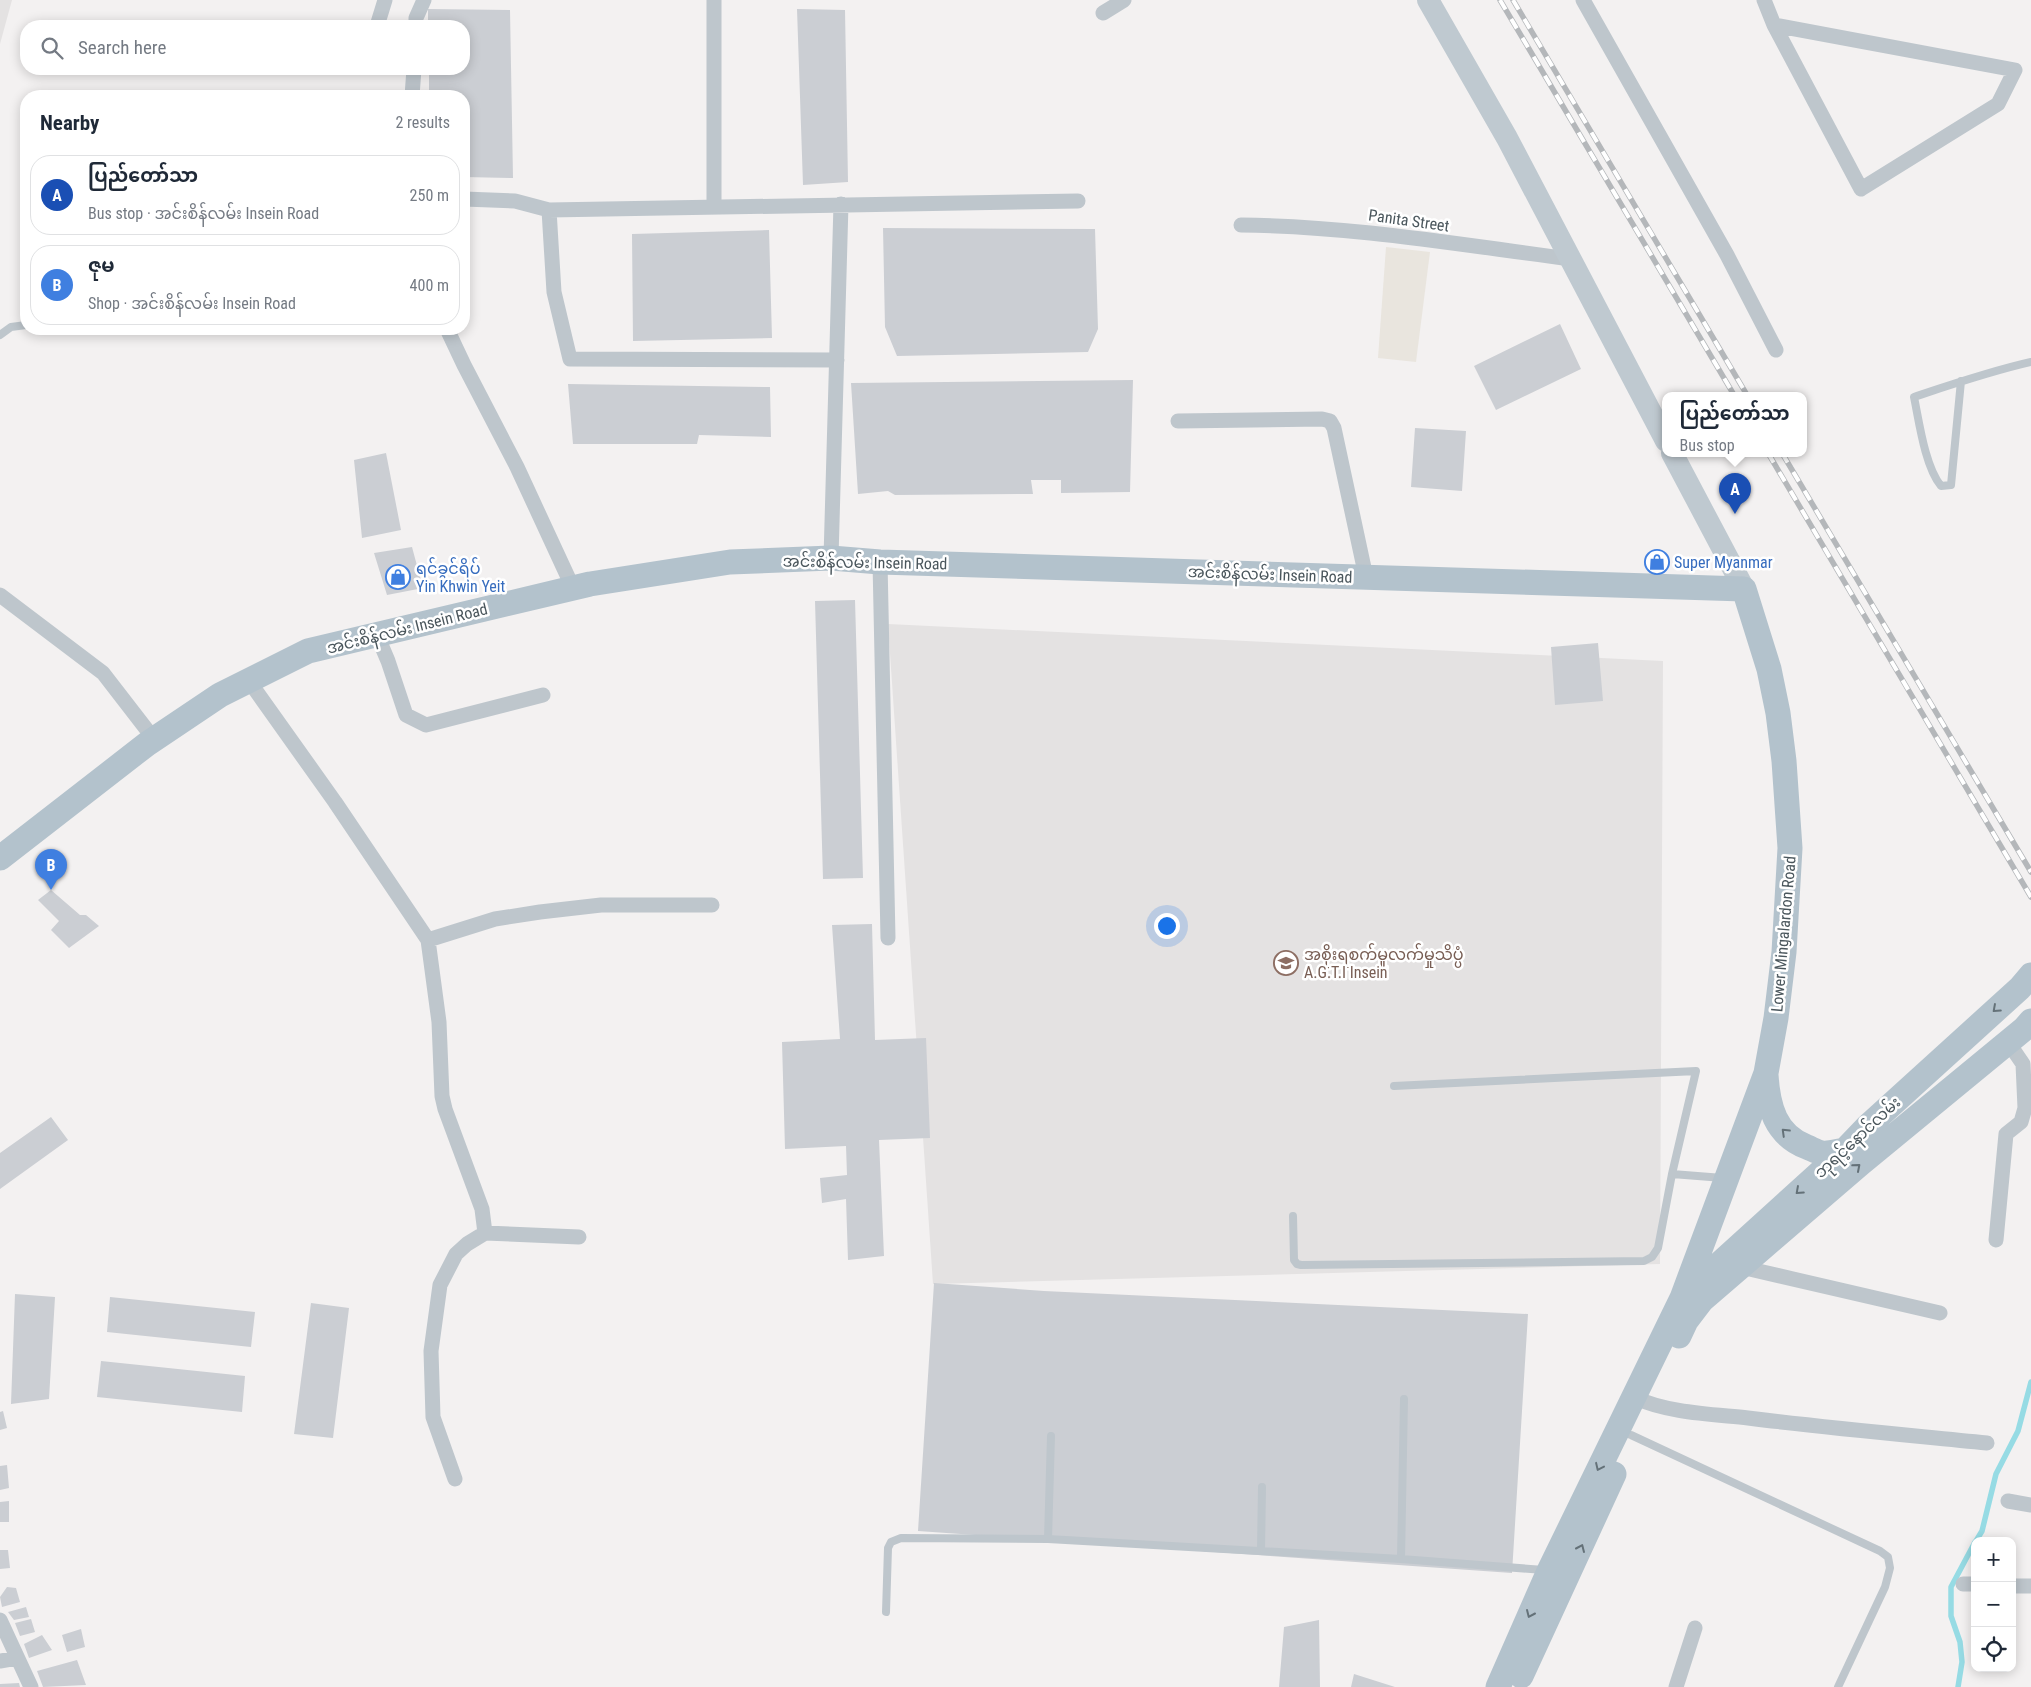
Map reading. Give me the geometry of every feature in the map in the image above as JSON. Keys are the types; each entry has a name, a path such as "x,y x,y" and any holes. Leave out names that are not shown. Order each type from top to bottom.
{"main road":[{"path":"1428,0 1507,138 1662,433"},
{"path":"1674,457 1744,589"},
{"name":"အင်းစိန်လမ်း Insein Road","path":"0,858 154,739 220,695 308,652 590,584 730,562 831,558 880,562 1744,589"},
{"name":"Lower Mingalardon Road","path":"1684,1309 1725,1178 1766,1073 1776,1018 1784,952 1790,848 1784,761 1778,713 1769,669 1744,589"},
{"name":"ဘုရင့်နောင်လမ်း","path":"1684,1309 1868,1126 2020,988 2031,975"},
{"name":"ဘုရင့်နောင်လမ်း","path":"1684,1309 1702,1300 1860,1164 2024,1029 2031,1021"},
{"path":"1766,1073 1767,1093 1776,1124 1788,1136 1802,1145 1822,1153 1844,1150"},
{"path":"1498,1687 1558,1574 1684,1309"},
{"path":"1516,1687 1558,1574"}],"street":[{"path":"379,20 386,0"},
{"path":"416,20 424,0"},
{"path":"714,0 714,207"},
{"path":"1103,13 1124,0"},
{"path":"1583,0 1727,255 1776,350"},
{"path":"1764,0 1774,26 1861,190 1998,104 2014,70 1774,26"},
{"path":"412,90 414,75"},
{"path":"470,199 515,201 549,210 1078,201"},
{"path":"831,558 841,204"},
{"path":"549,210 554,292 570,359 837,360"},
{"name":"Panita Street","path":"1241,225 1349,230 1571,259"},
{"path":"450,335 517,467 573,588"},
{"path":"1178,421 1322,419 1330,421 1334,428 1366,577"},
{"path":"880,562 888,938"},
{"path":"0,595 104,673 154,739"},
{"path":"376,635 388,661 406,715 426,725 543,695"},
{"path":"249,680 335,802 428,940 439,1022 442,1096 482,1209 485,1233"},
{"path":"428,940 495,918 540,912 601,905 712,905"},
{"path":"1996,1240 2006,1134 2021,1122 2025,1108 2023,1064 2008,1042"},
{"path":"455,1479 433,1417 431,1351 440,1285 456,1254 467,1244 485,1233 579,1237"},
{"path":"1741,1267 1940,1313"},
{"path":"1640,1400 1688,1411 1824,1427 1987,1442"},
{"path":"2008,1501 2031,1505"},
{"path":"2016,1586 2031,1586"},
{"path":"0,1620 31,1687"},
{"path":"1676,1687 1696,1628"},
{"path":"0,1662 17,1658"}],"lane":[{"path":"0,335 11,328 20,326"},
{"path":"1961,381 1951,485 1941,486 1936,479 1923,439 1914,396 1961,381 2004,368 2031,362"},
{"path":"1293,1216 1294,1260 1297,1264 1301,1265 1644,1261 1652,1257 1658,1248 1672,1174 1696,1071 1394,1086"},
{"path":"1672,1174 1725,1178"},
{"path":"1401,1559 1404,1399"},
{"path":"1624,1433 1880,1551 1888,1558 1890,1568 1885,1587 1838,1687"},
{"path":"1048,1539 1051,1436"},
{"path":"1262,1487 1262,1551"},
{"path":"886,1612 888,1548 891,1542 901,1538 1048,1539 1401,1559 1558,1574"}],"shaded area":[{"path":"0,0 12,0 0,44"},
{"path":"1386,247 1430,252 1416,362 1378,358"},
{"name":"အစိုးရစက်မှုလက်မှုသိပ္ပံ A.G.T.I Insein","path":"888,624 1663,661 1660,1264 933,1284"}],"building":[{"path":"428,9 510,10 513,178 470,177 470,90 429,90 429,75 470,75 470,20 428,20"},
{"path":"797,9 845,10 848,182 803,185"},
{"path":"883,228 1095,229 1098,329 1088,352 897,356 885,327"},
{"path":"769,230 772,338 633,341 632,234"},
{"path":"1560,324 1581,369 1496,410 1474,366"},
{"path":"1133,380 1130,492 1061,493 1061,480 1031,480 1033,494 895,495 888,491 858,494 851,383"},
{"path":"568,384 770,387 771,437 699,435 697,444 573,444"},
{"path":"1415,428 1466,431 1462,491 1411,487"},
{"path":"386,453 401,530 362,538 354,460"},
{"path":"412,547 423,588 387,595 374,553"},
{"path":"855,600 863,878 823,879 815,601"},
{"path":"1598,643 1603,701 1555,705 1551,647"},
{"path":"51,890 80,915 86,915 99,926 69,948 51,930 59,921 38,900"},
{"path":"872,924 875,1040 926,1038 930,1138 879,1140 884,1256 848,1260 846,1199 822,1203 820,1178 847,1175 846,1146 785,1149 782,1042 840,1039 832,925"},
{"path":"51,1117 68,1140 0,1189 0,1153"},
{"path":"934,1283 1044,1291 1528,1314 1512,1573 918,1531"},
{"path":"15,1294 55,1297 49,1399 11,1404"},
{"path":"110,1297 255,1312 251,1347 107,1332"},
{"path":"311,1303 349,1308 333,1438 294,1434"},
{"path":"101,1361 245,1376 242,1412 97,1397"},
{"path":"3,1411 7,1428 0,1430 0,1412"},
{"path":"7,1465 9,1488 0,1490 0,1466"},
{"path":"9,1501 9,1522 0,1522 0,1502"},
{"path":"0,1550 8,1550 10,1568 0,1569"},
{"path":"7,1587 16,1588 20,1602 2,1607 0,1597"},
{"path":"26,1607 29,1617 14,1620 8,1612"},
{"path":"31,1619 35,1632 20,1636 15,1623"},
{"path":"1319,1620 1320,1687 1279,1687 1284,1627"},
{"path":"81,1629 85,1647 67,1652 62,1635"},
{"path":"42,1635 52,1650 29,1658 24,1644"},
{"path":"77,1660 86,1685 43,1687 37,1671"},
{"path":"1354,1674 1395,1687 1351,1687"},
{"path":"19,1683 20,1687 0,1687 0,1684"}],"waterway":[{"path":"1978,1537 1982,1531 1996,1474 2018,1431 2031,1382"},
{"path":"1958,1687 1962,1662 1960,1642 1951,1616 1951,1587 1971,1550"}],"railway":[{"path":"1500,0 1732,392"},
{"path":"1513,0 1745,392"},
{"path":"1770,457 2031,897"},
{"path":"1784,457 2031,872"}],"place":[{"name":"ပြည်တော်သာ","path":"1735,514"},
{"name":"Super Myanmar","path":"1657,562"},
{"name":"ရင်ခွင်ရိပ် Yin Khwin Yeit","path":"398,577"},
{"name":"ဇုမ","path":"51,890"},
{"name":"အစိုးရစက်မှုလက်မှုသိပ္ပံ A.G.T.I Insein","path":"1286,963"}]}
